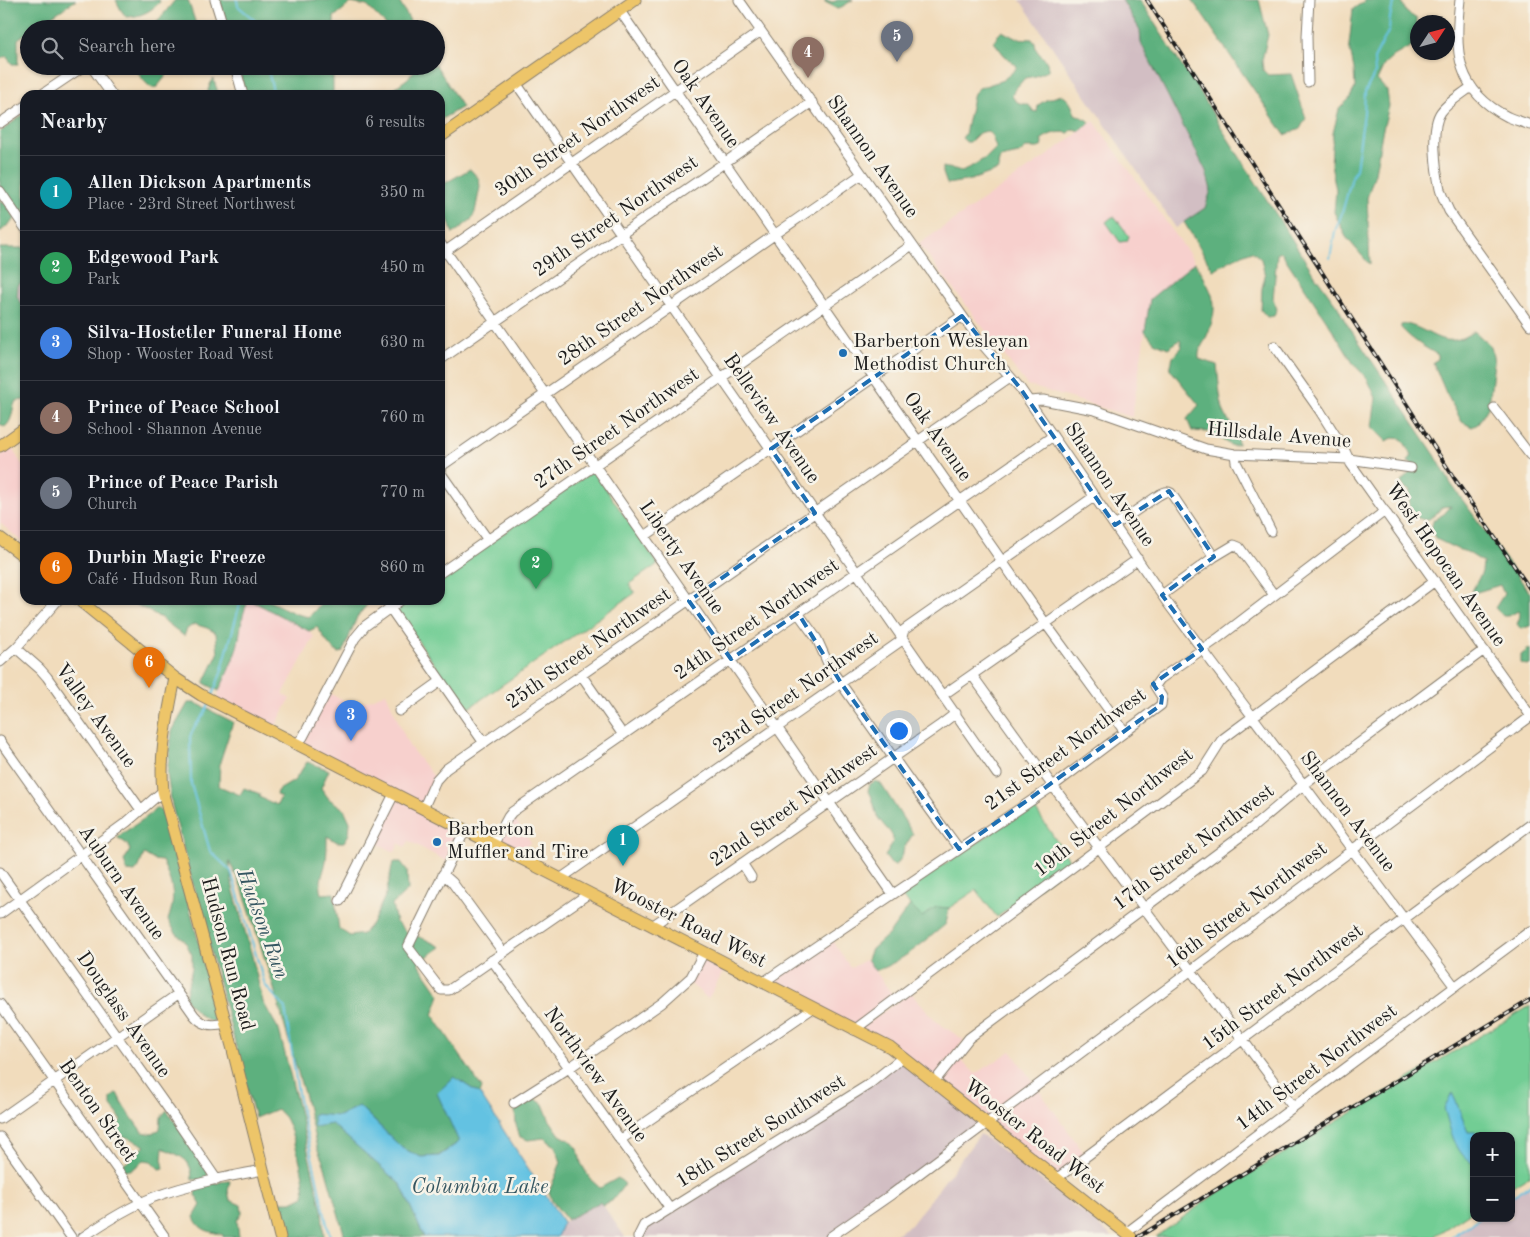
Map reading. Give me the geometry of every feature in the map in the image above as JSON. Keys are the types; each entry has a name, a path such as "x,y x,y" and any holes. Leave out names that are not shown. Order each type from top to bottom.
{"main road":[{"path":"445,133 635,0"},
{"path":"0,446 20,432"},
{"path":"0,538 20,553"},
{"name":"Wooster Road West","path":"85,605 175,678 201,696 890,1047 1129,1235"},
{"name":"Hudson Run Road","path":"175,678 166,724 163,755 163,791 226,1023 280,1237"}],"street":[{"path":"215,0 221,20"},
{"name":"Shannon Avenue","path":"739,0 962,316 1029,401 1162,595 1455,987"},
{"path":"1308,82 1307,36 1309,0"},
{"path":"1460,0 1458,51 1462,69 1471,87 1481,98 1499,112 1530,125"},
{"name":"Oak Avenue","path":"620,11 1046,624 1125,732"},
{"name":"30th Street Northwest","path":"445,248 761,31"},
{"path":"48,90 71,75"},
{"path":"98,75 108,90"},
{"path":"238,75 242,90"},
{"name":"Belleview Avenue","path":"516,83 997,774"},
{"path":"1471,87 1443,109 1435,124 1435,146 1441,191 1449,211 1530,324"},
{"name":"29th Street Northwest","path":"445,357 812,102"},
{"path":"0,123 20,109"},
{"name":"28th Street Northwest","path":"445,464 862,174"},
{"path":"0,191 20,221"},
{"name":"27th Street Northwest","path":"445,570 912,245"},
{"name":"Liberty Avenue","path":"445,254 645,536 893,894"},
{"path":"645,536 962,316"},
{"name":"West Hopocan Avenue","path":"1274,346 1320,411 1349,459 1385,512 1530,716"},
{"name":"25th Street Northwest","path":"423,809 440,775 1010,377"},
{"name":"Hillsdale Avenue","path":"1029,401 1043,400 1095,410 1206,450 1235,454 1349,459 1411,468"},
{"path":"1494,408 1530,455"},
{"name":"24th Street Northwest","path":"493,845 512,812 1053,436"},
{"path":"1235,454 1236,462 1271,531"},
{"path":"445,479 488,540"},
{"path":"1115,525 1159,495 1169,491 1214,557"},
{"name":"23rd Street Northwest","path":"560,880 898,643 904,630 1095,496"},
{"name":"21st Street Northwest","path":"762,983 1053,786 1161,705 1162,697 1156,689 1156,684 1385,512"},
{"path":"1162,595 1214,557 1234,545 1239,547 1274,595"},
{"path":"943,695 1138,559"},
{"name":"19th Street Northwest","path":"854,1030 1202,771 1221,741 1435,581"},
{"path":"0,662 16,648 54,605"},
{"path":"296,745 303,737 355,638 364,626 388,605"},
{"path":"390,605 484,743"},
{"path":"798,613 816,639 830,668 959,849"},
{"name":"Valley Avenue","path":"16,648 47,677 141,810"},
{"name":"17th Street Northwest","path":"934,1082 969,1038 1252,827 1304,784 1484,650"},
{"path":"972,675 1293,1107"},
{"path":"582,676 624,735"},
{"path":"399,710 441,681"},
{"name":"22nd Street Northwest","path":"652,926 956,713"},
{"name":"16th Street Northwest","path":"830,1237 892,1194 1530,716"},
{"name":"Auburn Avenue","path":"0,741 194,1015 201,1022 210,1026 226,1023"},
{"path":"0,914 141,810 163,791"},
{"path":"340,901 394,794"},
{"name":"15th Street Northwest","path":"1056,1179 1530,825"},
{"path":"465,830 408,945 408,948 439,988 444,991 450,989 588,894"},
{"path":"742,864 751,877"},
{"name":"Douglass Avenue","path":"0,872 217,1180"},
{"path":"443,874 452,882 503,952"},
{"name":"14th Street Northwest","path":"1129,1235 1293,1107 1530,931"},
{"path":"514,1103 569,1068 673,994 690,977 704,952"},
{"name":"Northview Avenue","path":"492,960 670,1209"},
{"path":"0,1119 178,994"},
{"name":"Benton Street","path":"0,1004 165,1237"},
{"path":"620,1140 812,1008"},
{"name":"18th Street Southwest","path":"638,1236 644,1225 868,1085 903,1057"},
{"path":"0,1137 71,1237"},
{"path":"83,1237 107,1221 141,1203 169,1192 263,1170"}],"highlighted area":[{"path":"962,316 1020,388 1115,525 1169,491 1214,557 1162,595 1202,649 1153,684 1162,697 1161,705 959,849 841,683 798,613 731,659 689,601 815,513 771,449"}],"shaded area":[{"path":"1020,0 1122,0 1140,30 1141,43 1206,171 1211,190 1205,208 1176,228"},
{"path":"1094,121 1195,262 1150,299 1132,417 1027,385 919,244"},
{"path":"20,284 20,301 17,297 18,285"},
{"path":"11,447 20,461 20,540 0,523 0,456"},
{"path":"246,605 260,605 309,631 314,637 283,694 290,699 274,729 218,700 219,691 236,651"},
{"path":"329,693 354,706 386,693 409,746 435,778 422,806 297,745"},
{"path":"395,797 462,831 446,861 409,841 405,847 399,843 395,852 372,841"},
{"path":"512,816 531,842 520,852 500,841"},
{"path":"831,939 851,968 867,959 894,997 854,1027 765,983"},
{"path":"705,953 727,965 708,999 691,984 686,984"},
{"path":"911,992 936,1021 964,1040 934,1079 859,1029"},
{"path":"1011,1051 1086,1156 1056,1179 934,1082 955,1055 976,1074"},
{"path":"903,1057 986,1124 830,1237 638,1237 640,1231"},
{"path":"980,1134 1113,1237 890,1237 911,1225"},
{"path":"1530,1185 1530,1237 1451,1237 1473,1222 1515,1222 1515,1194"},
{"path":"600,1201 625,1237 557,1237 563,1222"}],"green space":[{"path":"0,0 76,0 46,20 20,20 18,64 12,64 6,56 0,59"},
{"path":"116,0 159,0 160,2 144,13 126,17"},
{"path":"175,0 188,0 195,20 159,20"},
{"path":"220,0 398,0 410,20 381,20 367,6 351,3 334,17 334,20 226,20"},
{"path":"825,0 833,2 853,0 838,9 825,2"},
{"path":"1122,0 1140,0 1183,68 1191,76 1220,126 1314,274 1338,307 1345,321 1435,455 1451,484 1530,593 1530,626 1521,629 1517,624 1520,616 1518,611 1509,616 1503,616 1495,608 1504,594 1500,585 1477,592 1472,591 1482,572 1483,562 1467,552 1436,539 1431,531 1433,520 1444,514 1451,506 1442,507 1436,514 1424,520 1413,516 1409,510 1410,490 1405,488 1401,482 1416,466 1408,462 1412,455 1402,439 1393,438 1386,441 1372,427 1376,398 1368,380 1353,363 1281,252 1277,254 1273,299 1277,309 1274,316 1267,317 1261,310 1262,288 1265,276 1261,259 1252,251 1213,270 1184,222 1205,208 1211,190 1206,171 1141,43 1140,30"},
{"path":"1192,0 1259,0 1268,35 1262,60 1263,70 1268,75 1291,74 1306,118 1300,129 1285,135"},
{"path":"1366,0 1405,0 1402,2 1406,12 1411,15 1410,47 1394,56 1384,65 1377,80 1387,91 1389,106 1375,173 1367,198 1370,265 1346,237 1334,212 1336,190 1331,164 1333,133 1339,109 1349,99 1355,88 1354,69 1349,45 1353,9"},
{"path":"1002,31 1015,38 1032,39 1037,51 1045,59 1048,66 1048,71 1025,78 1015,89 1012,96 1015,100 1029,105 1033,111 1037,112 1038,105 1061,95 1069,101 1075,114 1088,120 1090,123 1080,131 1073,129 1069,133 1054,133 1041,140 1043,146 1038,148 1026,148 1019,154 1000,158 999,170 971,180 947,184 943,167 962,172 987,157 996,148 992,136 987,131 979,133 970,142 966,142 962,138 965,134 974,93 979,88 1003,80 1017,66 1004,55 994,42"},
{"path":"140,75 167,75 157,87 152,88"},
{"path":"240,75 333,75 333,90 245,90"},
{"path":"411,75 442,75 462,107 445,117 445,90 392,90"},
{"path":"213,78 217,90 208,90"},
{"path":"20,117 20,221 0,191 0,132"},
{"path":"470,169 479,179 480,187 472,219 453,234 445,215 445,183"},
{"path":"0,199 9,208 15,219 0,232"},
{"path":"1115,217 1129,236 1127,241 1120,242 1106,222"},
{"path":"0,248 20,248 20,284 18,285 17,297 20,301 20,401 16,401 14,404 8,424 5,427 0,424"},
{"path":"1195,262 1210,290 1214,306 1211,326 1200,350 1199,359 1217,365 1222,406 1235,430 1238,444 1232,446 1209,432 1192,431 1187,419 1199,405 1170,369 1173,357 1182,347 1180,340 1168,348 1154,342 1145,331 1150,299"},
{"path":"1406,324 1446,340 1455,340 1474,331 1491,346 1494,362 1489,406 1478,424 1472,427 1462,422 1446,393 1433,362 1438,359 1438,355 1418,343 1405,332 1401,325"},
{"path":"593,471 658,564 629,584 635,593 466,710 398,612 398,607 401,605 445,605 445,574"},
{"path":"137,605 247,605 243,614 238,645 219,691 204,683 218,654 216,633 194,624 187,629 184,636 161,618"},
{"path":"260,605 277,605 296,614 309,617 320,605 367,605 357,617 343,652 335,651 317,627 309,631"},
{"path":"1530,648 1530,664 1521,663 1521,655"},
{"path":"188,703 196,703 233,722 220,762 219,786 240,795 244,788 260,794 259,797 277,805 281,797 276,795 277,791 294,781 307,762 329,770 321,788 329,799 344,809 350,822 349,834 344,842 337,842 327,836 326,861 321,881 322,894 334,893 339,929 350,936 363,934 373,922 386,894 393,862 401,862 407,870 408,890 392,905 396,922 406,932 441,947 418,963 440,995 433,1015 482,1088 480,1094 454,1077 459,1142 438,1156 421,1157 402,1148 359,1106 339,1116 313,1115 332,1124 401,1185 424,1237 345,1237 324,1164 317,1148 305,1097 272,982 243,890 229,861 233,888 263,1002 279,1030 322,1210 324,1237 287,1237 279,1202 292,1202 304,1196 299,1157 285,1118 277,1109 255,1118 172,806 167,774 172,731"},
{"path":"876,781 881,784 913,834 896,865 891,864 885,856 890,849 893,839 878,817 868,790 870,784"},
{"path":"1033,806 1072,864 997,917 976,890 949,908 936,907 922,917 899,894"},
{"path":"155,808 161,809 195,926 215,1018 212,1022 197,1012 185,998 192,968 192,955 185,941 176,933 168,920 173,896 162,861 154,860 144,854 135,872 127,871 124,861 130,850 127,844 117,837 148,816"},
{"path":"910,905 922,917 936,907 949,908 946,924 904,957 875,971 867,959 870,951 889,934"},
{"path":"1530,1006 1530,1175 1515,1184 1515,1132 1470,1132 1470,1213 1433,1237 1156,1237 1214,1195"},
{"path":"117,1093 142,1132 153,1134 160,1129 161,1117 167,1110 207,1169 208,1178 192,1179 190,1166 187,1162 163,1148 162,1159 164,1168 159,1169 151,1161 144,1160 133,1169 124,1170 120,1163 126,1163 145,1146 119,1135 115,1130 121,1120 111,1106 111,1098"},
{"path":"531,1096 543,1104 549,1119 560,1135 571,1141 578,1149 581,1163 590,1179 600,1188 618,1178 625,1184 612,1201 602,1205 600,1202 567,1220 552,1201 549,1192 561,1162 555,1146 544,1138 528,1140 520,1137 516,1125 515,1111 519,1105"},
{"path":"230,1181 228,1191 230,1200 241,1205 242,1213 237,1220 239,1237 223,1237 223,1235 206,1230 199,1226 194,1217 201,1205 195,1195 196,1189"}],"water":[{"name":"Columbia Lake","path":"454,1077 480,1094 563,1222 557,1237 424,1237 401,1185 332,1124 314,1127 313,1114 339,1116 359,1106 402,1148 421,1157 439,1156 459,1142 437,1093"},
{"path":"1452,1093 1468,1132 1470,1132 1470,1162 1457,1147 1444,1108"}],"waterway":[{"name":"Hudson Run","path":"237,0 238,6 254,20"},
{"path":"1330,258 1335,231 1356,169 1365,92 1375,73 1374,59 1389,30 1392,8 1396,0"},
{"name":"Hudson Run","path":"269,75 273,90"},
{"name":"Hudson Run","path":"212,696 221,673 240,605"},
{"name":"Hudson Run","path":"208,705 190,737 191,784 210,851 231,871 265,985 285,1008 299,1099 330,1237"},
{"path":"1515,1194 1530,1185"},
{"path":"1451,1237 1473,1222"}],"railway":[{"path":"1147,0 1456,481 1530,589"},
{"path":"1138,1237 1530,1000"}],"place":[{"name":"Prince of Peace Parish","path":"897,62"},
{"name":"Prince of Peace School","path":"808,78"},
{"name":"Barberton Wesleyan Methodist Church","path":"843,353"},
{"name":"Edgewood Park","path":"536,589"},
{"name":"Durbin Magic Freeze","path":"149,688"},
{"name":"Silva-Hostetler Funeral Home","path":"351,741"},
{"name":"Barberton Muffler and Tire","path":"437,842"},
{"name":"Allen Dickson Apartments","path":"623,866"}]}
